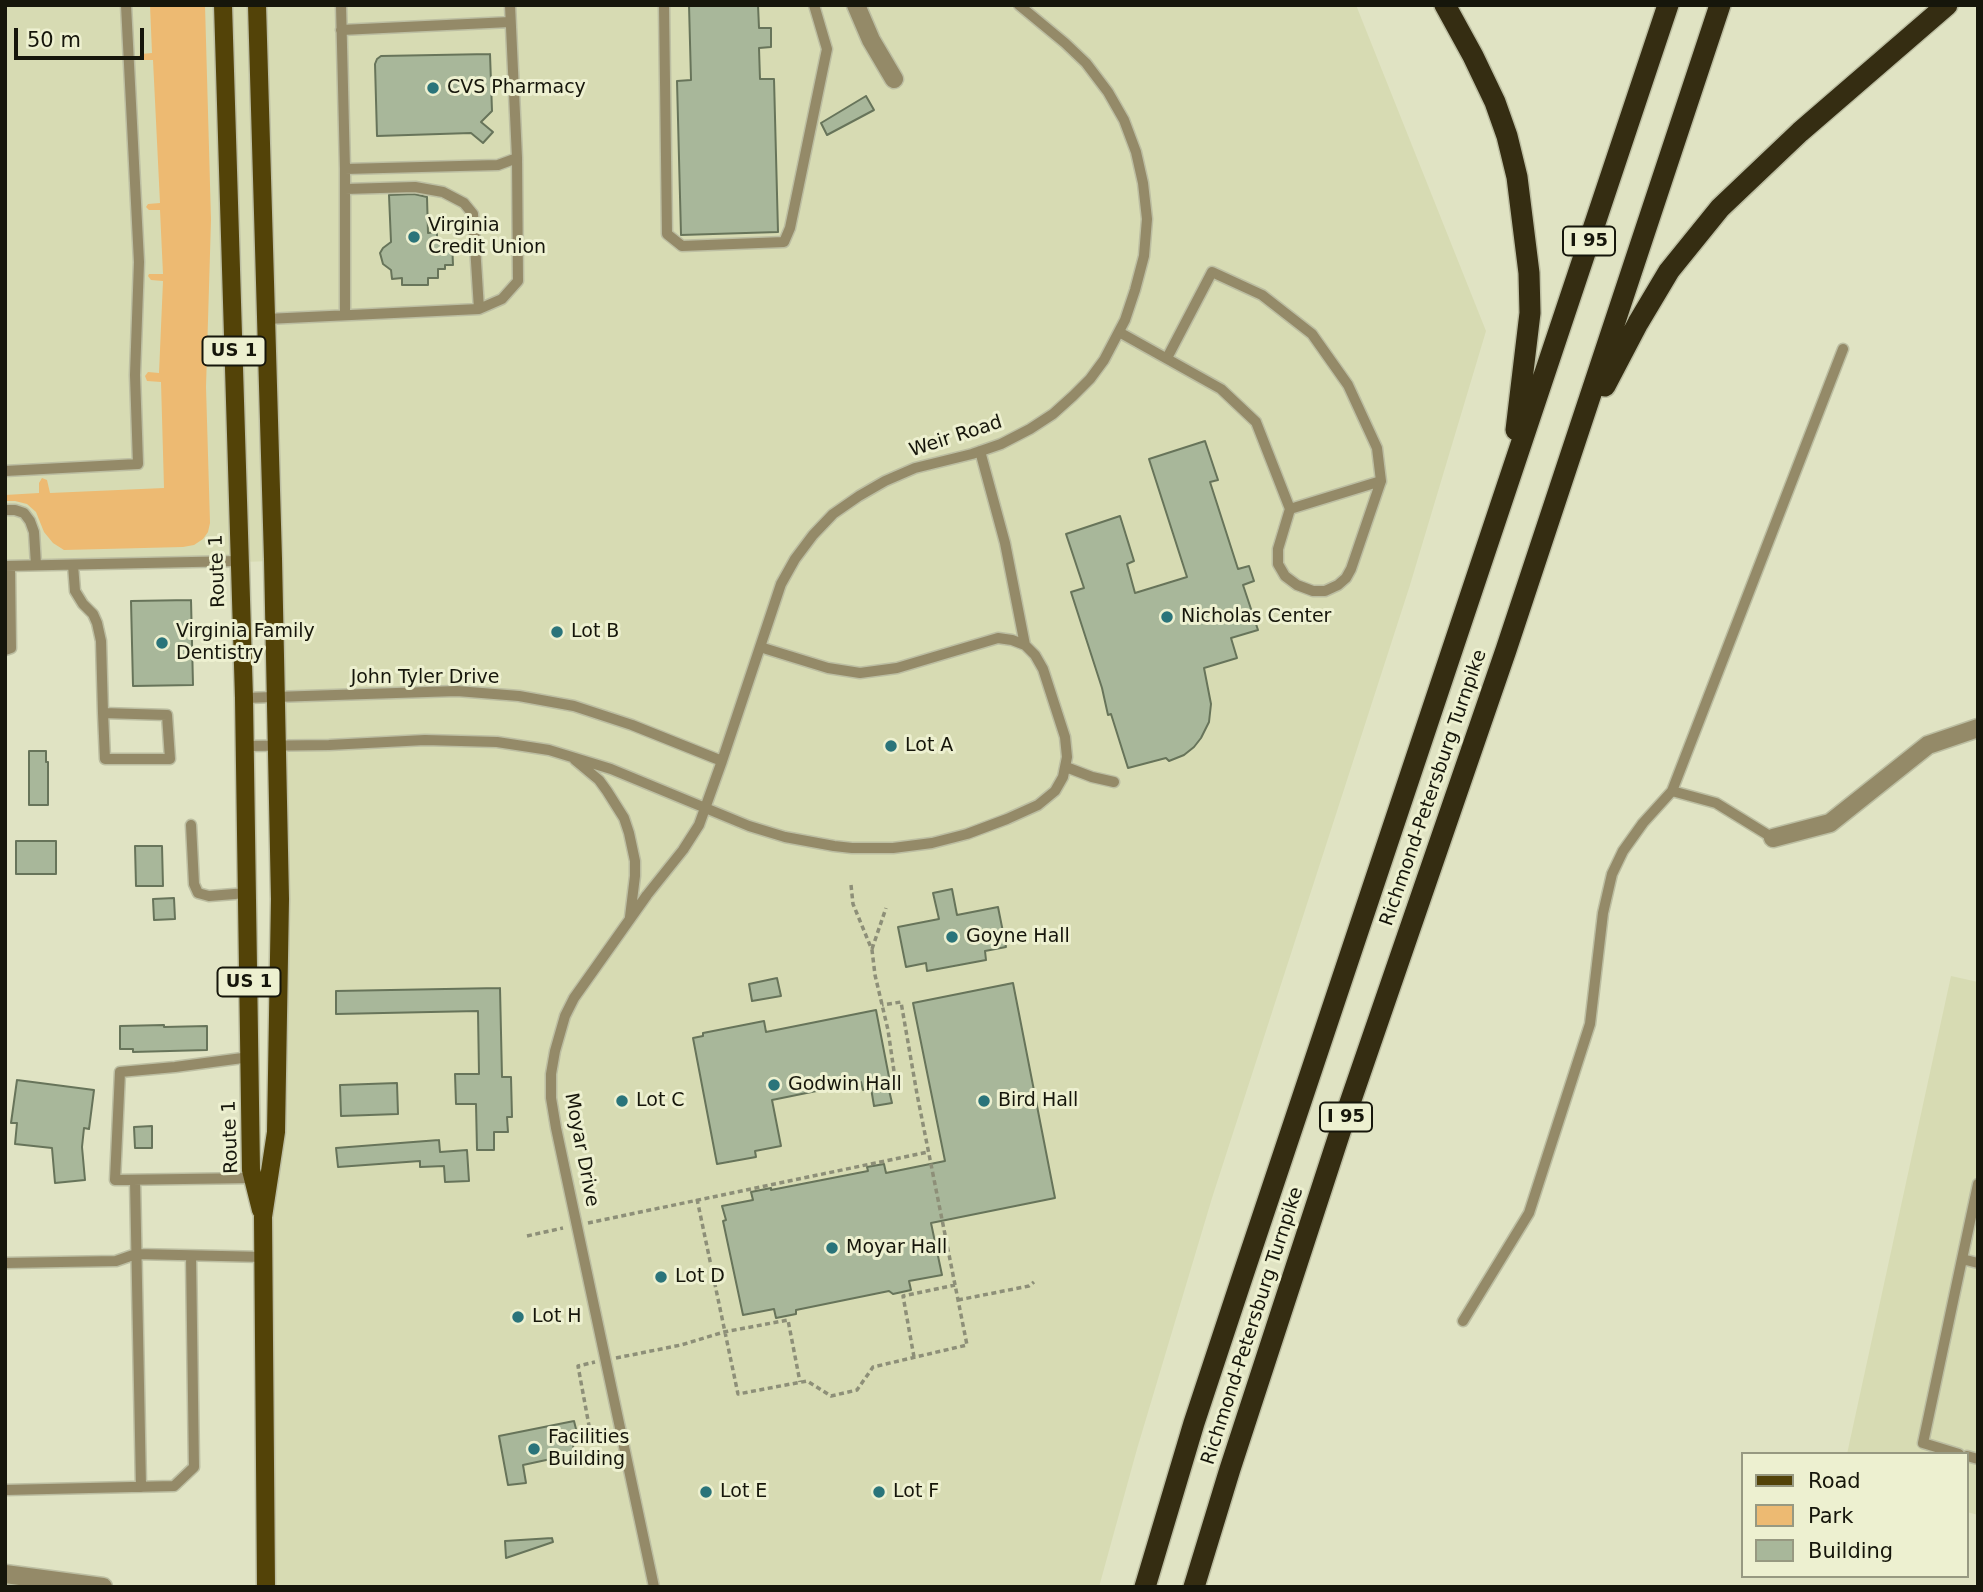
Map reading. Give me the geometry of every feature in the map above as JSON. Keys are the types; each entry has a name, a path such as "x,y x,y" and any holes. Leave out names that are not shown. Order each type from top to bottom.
{"highway":[{"path":"1445,5 1495,102 1517,177 1524,225 1530,313 1510,477"},
{"name":"Richmond-Petersburg Turnpike","path":"1145,1587 1241,1278 1668,5"},
{"name":"Richmond-Petersburg Turnpike","path":"1194,1587 1343,1124 1577,437 1720,5"},
{"path":"1577,437 1669,271 1720,208 1800,132 1948,5"}],"main road":[{"name":"Route 1","path":"223,5 244,698 252,1178 263,1217"},
{"name":"Route 1","path":"257,5 280,899 276,1132 263,1217 266,1587"}],"street":[{"path":"856,5 870,40 894,79"},
{"path":"1773,838 1830,823 1928,746 1978,728"},
{"path":"5,1574 103,1587"}],"lane":[{"path":"5,471 138,464 135,375 139,262 126,5"},
{"path":"341,5 345,316"},
{"path":"266,319 479,309 502,299 518,281 517,158 510,5"},
{"path":"664,5 667,234 682,246 784,242 793,215 827,49 814,5"},
{"name":"Weir Road","path":"722,761 781,584 813,535 833,514 885,481 915,468 1001,444 1053,414 1090,379 1104,360 1125,320 1144,256 1147,219 1136,152 1124,120 1108,92 1086,63 1018,5"},
{"path":"341,30 510,22"},
{"path":"345,169 498,165 517,158"},
{"path":"345,189 415,187 443,192 464,202 473,214 479,309"},
{"path":"1119,332 1221,389 1256,422 1290,509 1278,549 1278,564 1285,576 1297,586 1313,591 1325,591 1338,585 1351,569 1381,481 1377,448 1348,384 1312,334 1262,295 1212,272 1167,358"},
{"path":"1463,1321 1529,1213 1590,1024 1603,913 1612,874 1623,851 1643,823 1672,791 1843,349"},
{"path":"980,451 1005,543 1025,645"},
{"path":"1290,509 1381,481"},
{"path":"5,510 24,513 30,521 34,531 36,565"},
{"path":"5,650 11,648 8,566 239,561"},
{"path":"73,565 75,591 93,614 101,641 103,713 105,759 170,759 167,715 103,713"},
{"path":"245,746 465,740 549,750 611,768 749,825 834,846 893,848 932,843 967,834 1038,805 1055,791 1066,767 1065,737 1043,669 1035,654 1025,645 998,639 897,668 860,673 828,668 760,647"},
{"name":"John Tyler Drive","path":"244,698 457,691 519,696 585,710 632,725 722,761"},
{"path":"569,756 598,780 624,818 635,861 635,888 630,919"},
{"name":"Moyar Drive","path":"654,1587 551,1098 551,1074 565,1016 573,998 693,836 722,761"},
{"path":"1066,767 1114,782"},
{"path":"1672,791 1716,803 1773,838"},
{"path":"191,825 194,884 198,893 209,896 247,893"},
{"path":"250,1057 120,1072 116,1180 252,1178"},
{"path":"135,1180 141,1487"},
{"path":"1952,1452 1923,1443 1978,1184"},
{"path":"5,1263 116,1261 136,1254 264,1257"},
{"path":"5,1490 174,1486 194,1467 191,1256"},
{"path":"1962,1259 1978,1263"}],"path":[{"path":"851,885 853,904 872,950 897,1092"},
{"path":"872,950 886,908"},
{"path":"697,1199 738,1394 807,1381 831,1396 857,1390 873,1367 967,1345 901,1002 882,1006"},
{"path":"527,1236 929,1152"},
{"path":"958,1300 1029,1286 1034,1282"},
{"path":"914,1357 903,1296 955,1285"},
{"path":"579,1435 590,1431 578,1366 788,1320 800,1382"}],"shaded area":[{"path":"5,5 1356,5 1486,331 1410,585 1212,1198 1099,1587 272,1587 272,561 5,570"},
{"path":"1951,976 1978,982 1978,1515 1969,1513 1969,1452 1847,1452"}],"green space":[{"path":"150,5 205,5 211,220 206,387 210,523 203,539 194,545 64,550 53,543 44,532 36,512 27,504 5,501 5,495 39,493 42,478 47,480 50,493 164,488 161,382 147,381 145,376 148,372 159,373 163,281 151,280 148,276 163,274 160,210 149,210 146,207 148,204 160,203 153,60 141,60 138,57 152,53"}],"building":[{"path":"689,5 758,5 759,28 771,28 771,47 759,48 760,79 774,79 778,232 681,235 677,81 691,80"},
{"name":"CVS Pharmacy","path":"490,54 492,111 481,122 493,132 483,143 471,133 377,136 375,64 381,56"},
{"path":"866,96 874,110 827,135 821,123"},
{"name":"Virginia Credit Union","path":"414,194 427,197 428,233 437,232 437,241 452,242 453,265 438,269 438,278 428,278 428,285 402,285 402,278 392,279 391,270 383,264 380,253 391,242 389,195"},
{"name":"Nicholas Center","path":"1205,441 1218,480 1210,482 1238,569 1249,566 1254,581 1243,585 1258,630 1231,638 1237,658 1204,668 1211,704 1209,722 1194,747 1169,761 1166,758 1128,768 1111,714 1108,715 1071,592 1084,588 1066,534 1120,516 1134,561 1127,564 1135,593 1187,577 1149,459"},
{"name":"Virginia Family Dentistry","path":"191,600 193,685 133,686 131,601"},
{"path":"29,751 46,751 48,805 29,805"},
{"path":"16,841 56,841 56,874 16,874"},
{"path":"135,846 162,846 163,886 136,886"},
{"name":"Goyne Hall","path":"952,889 957,915 998,907 1006,947 985,951 986,960 927,971 926,963 906,967 898,927 939,919 933,893"},
{"path":"174,898 175,919 154,920 153,899"},
{"path":"777,978 781,996 752,1001 749,984"},
{"path":"1013,983 1055,1198 931,1223 942,1275 909,1281 911,1290 893,1294 889,1291 796,1310 796,1314 776,1318 774,1309 743,1315 722,1206 753,1200 751,1192 868,1171 867,1167 884,1164 886,1173 945,1161 913,1003"},
{"path":"500,988 502,1077 511,1077 512,1117 507,1117 508,1132 494,1132 494,1150 477,1150 476,1104 456,1104 455,1074 479,1074 478,1011 336,1014 336,991"},
{"name":"Godwin Hall","path":"876,1010 892,1103 874,1106 871,1088 863,1090 861,1082 772,1100 781,1146 755,1151 756,1157 717,1164 693,1038 703,1036 703,1033 764,1021 766,1032"},
{"path":"120,1026 207,1026 207,1050 133,1052 133,1049 120,1049"},
{"path":"17,1080 94,1090 89,1129 84,1128 82,1147 85,1180 55,1183 52,1148 15,1144 17,1123 11,1123"},
{"path":"397,1083 398,1114 341,1116 340,1085"},
{"path":"152,1126 152,1148 135,1148 134,1127"},
{"path":"439,1140 440,1152 467,1150 469,1181 445,1182 444,1166 420,1167 420,1161 338,1167 336,1148"},
{"name":"Facilities Building","path":"574,1421 578,1437 573,1445 574,1454 523,1465 526,1483 508,1485 499,1436"},
{"path":"552,1538 553,1542 506,1558 505,1541"}],"place":[{"name":"CVS Pharmacy","path":"433,88"},
{"name":"Virginia Credit Union","path":"414,237"},
{"name":"Nicholas Center","path":"1167,617"},
{"name":"Lot B","path":"557,632"},
{"name":"Virginia Family Dentistry","path":"162,643"},
{"name":"Lot A","path":"891,746"},
{"name":"Goyne Hall","path":"952,937"},
{"name":"Godwin Hall","path":"774,1085"},
{"name":"Lot C","path":"622,1101"},
{"name":"Bird Hall","path":"984,1101"},
{"name":"Moyar Hall","path":"832,1248"},
{"name":"Lot D","path":"661,1277"},
{"name":"Lot H","path":"518,1317"},
{"name":"Facilities Building","path":"534,1449"},
{"name":"Lot E","path":"706,1492"},
{"name":"Lot F","path":"879,1492"}]}
